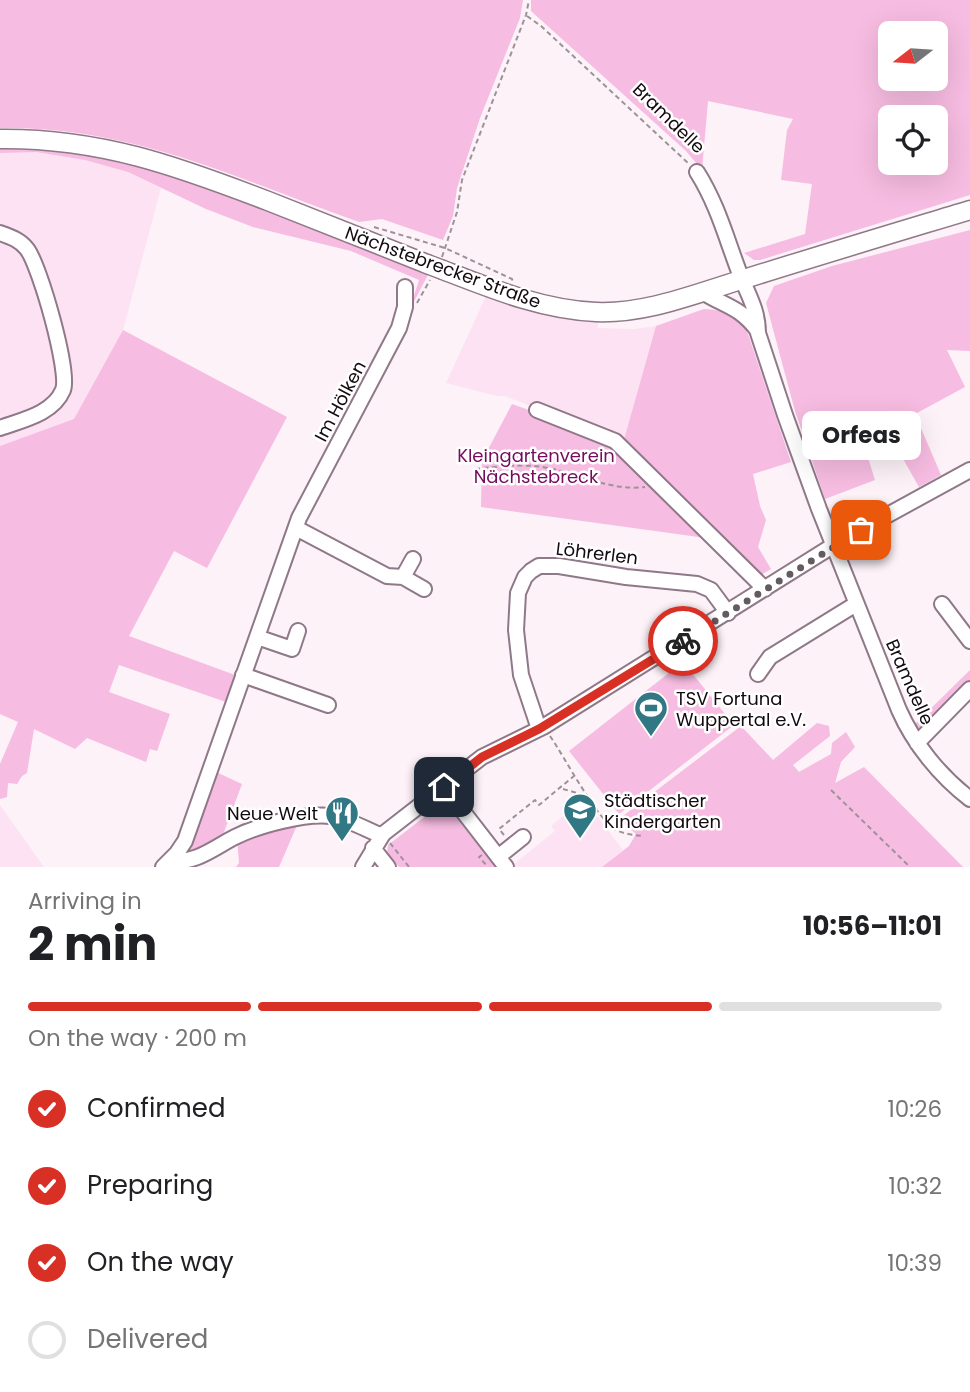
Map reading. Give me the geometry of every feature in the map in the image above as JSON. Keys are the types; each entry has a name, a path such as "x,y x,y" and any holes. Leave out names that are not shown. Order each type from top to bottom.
{"main road":[{"name":"Nächstebrecker Straße","path":"0,139 76,142 139,155 437,264 519,298 578,311 622,311 704,293 970,210"}],"street":[{"name":"Bramdelle","path":"696,172 719,213 742,280 742,302 754,327 856,604 899,710 917,743 970,799"},
{"path":"0,233 15,238 26,248 37,267 63,363 64,388 54,404 42,412 0,428"},
{"name":"Im Hölken","path":"167,863 184,841 296,528 399,328 405,307 405,287"},
{"path":"704,293 734,306 754,327"},
{"path":"537,410 615,441 765,589"},
{"path":"363,867 379,839 482,757 541,728 834,545 970,470"},
{"path":"296,528 387,576 403,577 424,589"},
{"path":"403,577 414,559"},
{"name":"Löhrerlen","path":"541,728 521,675 516,630 518,593 525,577 539,566 559,566 626,577 697,584 711,590 728,613"},
{"path":"758,674 770,657 856,604"},
{"path":"942,604 970,641"},
{"path":"257,637 292,649 298,631"},
{"path":"243,675 328,705"},
{"path":"917,743 970,689"},
{"path":"444,787 502,862 517,842"},
{"path":"167,863 190,860 238,835 258,828 316,816 346,821 379,839 388,867"}],"path":[{"path":"437,264 457,212 462,180 526,15 529,0"},
{"name":"Bramdelle","path":"526,15 674,148 696,172"},
{"path":"365,230 375,227 445,248 512,279 515,287 503,283"},
{"path":"475,469 501,465 530,466 631,488 643,488 654,483"},
{"path":"541,728 586,795 614,830 643,836"},
{"path":"517,842 499,829 535,800 539,806 575,776"},
{"path":"562,789 586,795"},
{"path":"831,790 910,867"},
{"path":"379,839 409,867"}],"shaded area":[{"path":"36,152 85,160 128,172 161,188 123,330 74,420 0,446 0,153"},
{"path":"486,296 531,310 599,321 597,328 634,329 656,326 623,443 505,396 446,383"},
{"name":"Städtischer Kindergarten","path":"584,799 623,850 602,867 516,867 514,864 555,831 551,826"},
{"path":"0,805 44,867 0,867"}],"green space":[{"path":"0,0 523,0 520,18 480,118 457,188 453,216 443,240 382,219 359,222 184,158 140,146 49,130 0,128"},
{"path":"531,0 970,0 970,195 754,260 744,253 805,234 812,184 781,180 787,130 793,119 708,101 702,170 686,151 531,11"},
{"path":"29,144 159,167 430,271 409,311 419,280 351,251 253,227 206,209 128,172 85,160 36,152 0,153 0,146"},
{"path":"970,230 970,351 947,350 965,387 915,414 941,475 919,487 890,436 865,448 875,480 825,499 795,411 766,303 774,286 832,266"},
{"path":"704,309 727,313 746,328 791,462 753,474 766,520 758,547 771,569 759,576 623,443 656,326"},
{"path":"123,330 287,417 207,568 174,551 129,636 235,675 226,702 119,665 109,692 170,714 157,751 150,749 146,762 87,738 75,749 34,729 27,773 17,784 8,783 7,797 0,799 0,764 18,722 0,714 0,446 74,419"},
{"name":"Kleingartenverein Nächstebreck","path":"512,404 604,437 713,539 481,507 482,461"},
{"name":"TSV Fortuna Wuppertal e.V.","path":"683,662 734,725 619,814 569,751"},
{"path":"970,670 970,682 924,727 914,725"},
{"path":"817,723 829,726 830,736 793,765 799,772 831,754 832,743 846,732 855,747 841,762 835,783 864,767 963,867 602,867 629,846 636,834 619,819 741,726 773,760"},
{"path":"214,771 242,784 221,840 204,851 185,853"},
{"path":"440,805 447,806 495,867 399,867 387,852 388,845"},
{"path":"298,823 279,867 236,867 239,863 237,838"}],"way so far":[{"path":"683,641 861,530"}],"place":[{"name":"Orfeas","path":"861,530"},
{"name":"TSV Fortuna Wuppertal e.V.","path":"651,738"},
{"name":"Städtischer Kindergarten","path":"580,840"},
{"name":"Neue Welt","path":"342,843"}],"route":[{"path":"444,787 482,757 539,729 683,641"}]}
